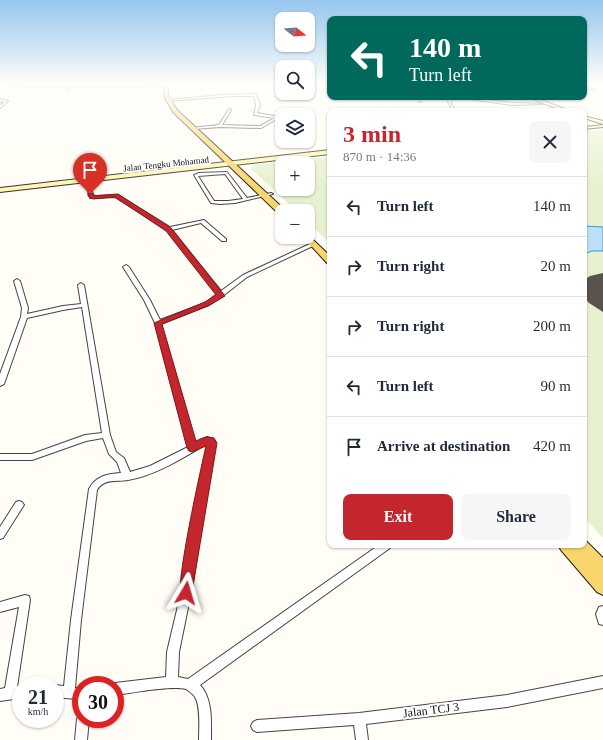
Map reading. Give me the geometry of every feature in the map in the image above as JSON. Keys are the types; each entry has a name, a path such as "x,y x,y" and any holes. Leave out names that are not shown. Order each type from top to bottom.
{"main road":[{"path":"184,119 194,129 280,204"},
{"path":"587,119 603,125"},
{"path":"587,119 603,125"},
{"path":"587,126 592,124 591,121"},
{"path":"587,127 603,125"},
{"path":"218,167 229,168 234,164 254,161 327,153"},
{"path":"234,164 245,166 254,161"},
{"path":"234,164 254,161"},
{"name":"Jalan Tengku Mohamad","path":"0,190 234,164"},
{"name":"Jalan Tengku Mohamad","path":"0,190 86,182 234,164"},
{"path":"268,194 276,204"},
{"path":"315,236 327,247"},
{"path":"314,244 327,258"},
{"path":"569,548 603,587"},
{"path":"585,548 603,569"}],"street":[{"path":"220,126 224,119"},
{"path":"194,129 220,126 261,127 277,119"},
{"path":"246,199 226,173 196,175 213,202 220,203 246,199 268,194"},
{"path":"86,182 92,197 116,196 169,229 221,296"},
{"path":"169,229 202,221 224,240"},
{"path":"158,323 207,304 221,296 245,276 314,244"},
{"path":"126,267 148,300 158,323 192,448"},
{"path":"0,384 24,317 25,308 17,281"},
{"path":"81,285 106,435 113,454 121,460 127,477"},
{"path":"24,317 84,305"},
{"path":"0,457 32,457 86,438 106,435"},
{"path":"78,676 76,620 93,489 95,484 99,480 127,477 151,469 207,440 212,443 188,571 186,593 173,652 172,682"},
{"path":"0,535 19,505"},
{"path":"191,684 383,548"},
{"path":"0,607 25,600 10,693"},
{"path":"603,611 601,614 603,620"},
{"path":"124,688 181,681 191,684 199,690 204,704 205,740"},
{"name":"Jalan TCJ 3","path":"257,726 359,719 507,701 603,682"},
{"path":"359,719 362,740"},
{"path":"81,740 82,728"}],"green space":[{"path":"603,130 603,538 587,520 587,131"},
{"path":"327,157 327,240 315,229 315,204 288,204 280,196 315,196 315,158"},
{"path":"275,162 275,191 251,169 258,164"}],"water":[{"path":"587,226 603,227 603,251 592,251 587,253"}],"building":[{"path":"603,273 603,312 587,301 587,278"}],"route":[{"path":"90,194 91,197 110,195 118,196 169,229 221,296 207,304 158,323 158,330 192,448 207,440 212,443 188,571 186,593"}]}
